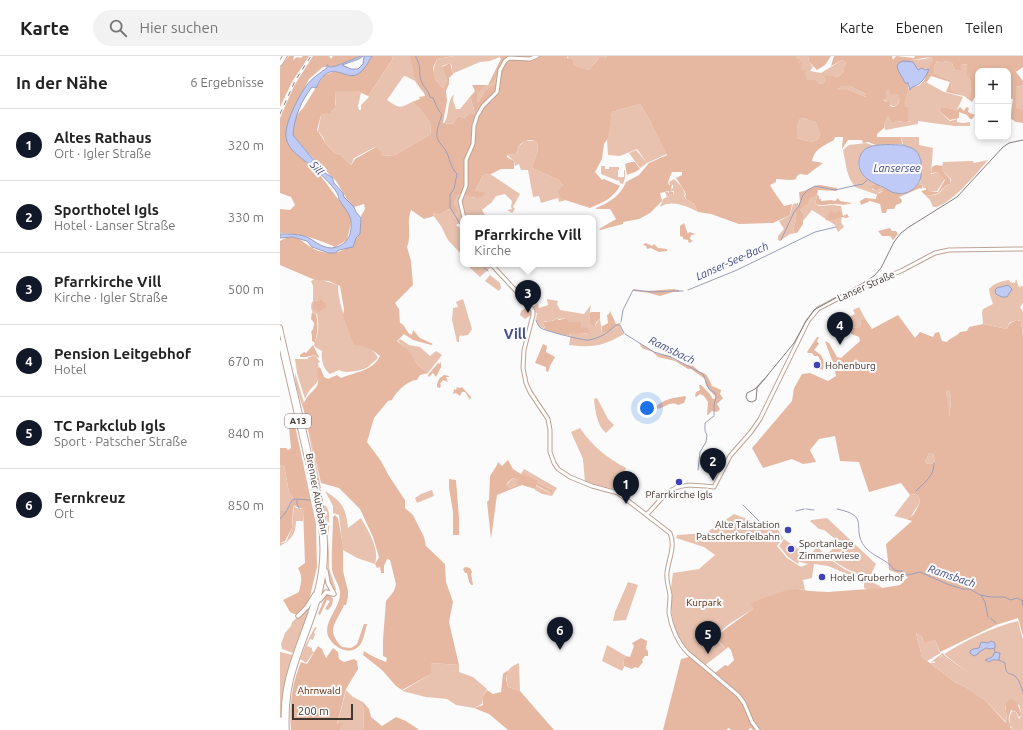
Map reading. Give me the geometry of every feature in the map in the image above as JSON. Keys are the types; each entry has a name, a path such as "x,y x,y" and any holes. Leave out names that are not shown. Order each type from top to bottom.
{"highway":[{"path":"280,64 286,56"},
{"name":"Brenner Autobahn","path":"280,327 318,500 317,506 322,544 321,570 318,587 298,652"},
{"name":"Brenner Autobahn","path":"280,342 318,500 322,508 326,536 324,577 317,605 295,658 285,692 282,730"},
{"path":"317,605 325,593 328,592 334,594 326,576 326,556"},
{"path":"298,616 309,604 318,587"},
{"name":"Brenner Autobahn","path":"287,730 289,692 295,658"},
{"path":"280,719 282,730"}],"main road":[{"path":"463,215 460,201 466,186 466,160 473,144 474,126 477,116 483,106 497,92 501,67 505,61 509,58 530,59 537,56"},
{"name":"Lanser Straße","path":"647,514 666,494 674,488 685,485 714,487 730,456 756,425 808,321 818,310 858,288 901,271 935,253 949,250 1023,249"},
{"path":"494,267 520,294 532,310 524,350 523,368 528,389 548,419 550,430 550,452 555,465 564,474 572,478 592,486 618,492 671,535 671,555 667,574 670,596 669,613 680,643 686,651 739,697 745,705 758,730"}],"green space":[{"path":"289,56 294,56 293,60 297,57 301,58 303,56 309,56 292,82 280,107 280,68"},
{"path":"313,56 329,56 331,59 333,56 361,56 336,66 323,67 309,79 295,106 287,126 286,137 291,148 320,175 350,215 351,223 347,240 335,247 308,237 280,233 280,209 290,210 295,205 291,197 280,193 280,118 294,86"},
{"path":"372,56 393,56 392,60 368,96 357,91 335,91 335,108 330,113 321,115 317,130 325,143 351,165 355,159 376,147 381,151 381,155 393,156 431,134 430,123 420,109 412,102 420,99 419,97 425,96 416,82 409,56 453,56 437,59 433,68 435,79 443,88 447,80 442,67 450,63 451,70 454,73 449,78 449,84 446,91 447,101 443,123 453,124 458,116 464,118 469,114 475,114 471,99 469,98 475,91 472,85 488,85 501,59 499,56 567,56 567,58 573,60 573,65 589,70 600,57 606,58 607,56 796,56 796,58 800,60 800,63 802,62 800,70 806,70 805,75 807,80 816,80 818,83 822,84 826,79 825,76 838,77 844,71 846,63 842,60 831,66 834,56 892,56 893,60 896,56 914,58 915,56 1023,56 1023,67 1016,72 1023,81 1023,85 1016,87 1016,108 1023,110 1023,123 1016,122 1011,119 1013,99 1011,99 1011,68 975,68 975,97 972,102 964,96 946,92 950,82 931,76 926,83 924,81 931,63 933,62 933,59 930,57 911,60 911,62 903,61 901,75 905,83 908,83 905,106 908,107 908,118 910,120 907,123 898,121 892,124 888,116 884,128 877,134 877,137 901,137 902,144 876,145 868,142 863,143 862,140 848,140 842,149 843,137 835,137 834,140 820,148 815,153 812,161 823,163 807,175 800,174 794,180 776,179 776,182 770,185 784,206 792,204 790,215 773,223 739,224 711,214 698,212 694,204 686,199 686,194 676,178 682,175 682,172 672,172 668,182 669,185 672,185 670,191 673,192 673,195 669,194 669,191 660,193 662,201 650,213 639,219 623,222 623,224 600,230 599,229 616,219 610,209 596,208 614,198 624,187 626,182 639,175 649,163 667,155 640,104 612,112 608,138 604,144 602,159 595,172 602,180 604,179 620,186 611,197 599,204 590,208 562,199 558,192 563,185 559,180 534,169 532,166 538,151 537,142 530,140 521,144 516,155 507,155 507,157 514,161 514,169 501,169 491,174 483,175 475,191 486,193 484,195 475,198 461,194 456,197 455,206 458,211 454,215 449,209 439,215 434,213 434,216 424,219 411,210 407,247 411,261 413,285 395,303 399,309 400,323 408,332 412,335 413,330 420,338 433,344 431,345 413,340 404,334 397,341 408,350 418,365 428,373 420,375 417,380 406,384 399,390 392,400 388,401 374,418 367,442 381,461 405,500 405,508 413,515 424,537 426,546 445,564 446,582 453,602 449,622 459,665 431,663 431,674 402,690 396,686 382,670 363,655 364,651 386,662 387,658 383,656 383,639 386,601 394,591 396,584 390,560 387,559 384,566 384,573 381,573 380,567 377,568 375,564 379,557 373,537 360,509 339,488 321,483 303,405 317,386 317,369 320,367 324,377 328,379 337,375 341,378 368,368 377,361 380,356 368,348 354,345 343,316 344,309 340,286 329,281 315,280 280,265 280,241 286,238 295,237 314,249 333,253 347,248 358,236 361,216 365,209 364,204 354,207 347,199 336,181 308,153 293,135 296,116 303,108 324,75 336,71 350,76 366,66","holes":["937,61 942,63 945,61 952,63 955,70 961,71 961,65 967,64 967,76 971,81 970,98 951,90 952,81 934,73 934,68","497,76 497,83 485,90 477,102 477,93 493,83","842,86 849,86 866,94 866,97 847,89 837,90","890,89 890,95 898,94 899,102 897,105 893,107 890,106 889,101 886,102 884,100 886,98 886,92","804,118 816,123 820,134 818,139 812,142 797,138 797,127 800,119"]},
{"path":"393,56 409,56 412,61 418,86 415,81 405,76 387,100 399,107 412,102 420,109 430,123 431,134 393,156 381,155 381,151 375,147 354,158 351,165 325,143 323,137 318,131 321,115 331,112 335,108 335,91 357,91 361,93 358,106 359,110 361,110 361,105 369,97 368,96 392,60"},
{"path":"454,56 500,57 490,61 480,62 454,73 451,70 452,66 450,63 442,66 447,80 443,88 433,77 437,59"},
{"path":"567,56 607,56 606,58 599,58 589,70 572,65"},
{"path":"796,56 808,56 809,62 813,67 810,71 821,73 842,60 846,63 844,71 838,77 826,77 822,84 815,80 807,80 800,70 800,63"},
{"path":"808,56 831,56 825,65 817,70 809,62"},
{"path":"930,57 933,59 933,62 929,69 918,70 911,62 911,60"},
{"path":"937,61 942,63 945,61 952,63 955,70 961,71 961,65 967,64 967,76 971,81 970,98 951,90 952,81 934,73 934,68"},
{"path":"498,74 497,84 485,90 477,102 476,93 493,83"},
{"path":"924,81 944,92 963,97 957,110 941,108 939,111 950,121 957,119 957,122 970,122 970,126 954,126 918,121 918,124 885,130 884,125 888,116 892,124 898,121 907,123 910,121 908,118 908,107 905,106 906,94 909,88 910,90 912,87 918,86"},
{"path":"1023,85 1023,110 1021,111 1016,108 1016,87"},
{"path":"842,86 849,86 866,94 866,97 847,89 836,91"},
{"path":"889,89 897,93 899,96 899,102 895,106 888,104 884,99 886,97 886,92"},
{"path":"454,94 453,100 456,109 460,109 469,98 471,99 475,114 469,114 464,118 458,116 453,124 444,123 450,101"},
{"path":"640,104 667,154 647,163 637,149 620,156 608,155 607,140 612,112"},
{"path":"960,107 964,111 966,107 969,108 968,112 975,115 972,119 970,119 967,115 959,112 959,118 950,120 939,111 941,108 957,110"},
{"path":"804,118 816,123 820,134 818,139 812,142 797,138 797,127 800,119"},
{"path":"901,137 919,137 919,145 933,148 931,174 938,172 945,179 937,191 929,191 928,188 923,188 923,184 920,185 921,162 914,149 903,145"},
{"path":"525,141 537,142 538,151 532,166 534,169 559,180 563,185 562,188 566,200 559,202 558,198 541,203 539,196 533,197 528,170 521,170 519,164 515,166 514,161 507,155 516,155 519,146"},
{"name":"Lansersee","path":"866,143 875,146 870,147 862,153 858,161 859,170 868,180 875,184 872,185 872,189 876,191 882,187 883,191 879,192 878,195 855,187 847,171 843,150 849,145"},
{"path":"636,150 647,163 640,168 629,153"},
{"path":"988,160 954,196 939,206 933,207 930,200 925,195 938,194 950,184 951,179 942,170 943,162 973,161 974,163"},
{"path":"635,162 640,169 627,175 625,164"},
{"path":"936,165 943,166 942,170 950,179 950,184 938,193 925,195 921,191 928,188 929,191 938,192 945,180 938,172 931,173 932,167"},
{"path":"601,166 605,166 605,169 609,169 609,167 619,167 618,177 624,177 625,170 625,178 623,184 620,183 619,180 618,181 601,174"},
{"path":"490,174 520,194 513,207 515,209 512,213 507,210 512,209 512,201 505,194 496,196 492,202 482,210 485,215 464,215 461,201 464,195 475,198 475,191 483,175"},
{"path":"674,179 682,187 686,199 694,204 698,212 674,203 660,207 663,199 667,197 665,192 673,195 674,191 670,191 670,189 673,188 673,185 670,185 669,182"},
{"path":"920,182 920,185 923,184 922,189 920,188 899,197 902,200 901,203 896,205 894,209 887,209 886,213 882,213 880,204 870,201 861,205 860,201 865,198 876,199 878,194 883,191 882,188 876,191 872,188 872,185 875,184 893,192 904,193 909,192"},
{"path":"820,185 837,188 837,191 818,190 817,195 821,201 835,201 838,198 840,201 852,203 845,205 820,205 815,204 817,196 810,199 808,204 800,210 803,213 803,224 797,233 793,231 796,219 795,211 800,202 799,192"},
{"path":"461,194 459,204 462,215 460,215 460,223 456,225 460,228 460,253 448,240 441,226 433,215 434,213 439,215 449,209 454,214 455,198"},
{"path":"817,196 815,204 817,205 841,206 843,216 836,213 826,219 834,221 842,217 841,222 844,227 838,232 835,225 812,210 803,221 803,213 800,210 808,204 810,199"},
{"path":"798,203 795,211 796,219 793,231 797,233 790,234 780,241 778,240 778,236 784,229 779,221 790,215 793,204"},
{"path":"839,210 843,216 847,214 849,217 842,217 834,221 825,220 831,211 836,213"},
{"path":"684,223 688,234 689,232 696,234 691,235 690,239 693,241 689,243 688,240 683,239 683,237 680,236 680,226"},
{"path":"890,228 898,234 893,240 890,236 882,236 878,231"},
{"path":"646,243 652,246 654,244 658,248 667,249 667,251 659,252 651,248 647,249 646,246 643,245"},
{"path":"469,267 491,267 480,277"},
{"path":"490,275 500,283 501,288 499,291 485,281"},
{"path":"1016,279 1019,287 1023,286 1023,303 1020,307 1023,312 1023,335 1021,321 1016,320 1009,323 1007,329 983,324 983,309 993,304 989,289 1004,281 1009,280 1010,282 1015,283"},
{"path":"322,280 338,285 340,303 349,327 352,332 372,350 378,358 368,367 353,372 339,370 330,374 324,367 322,351 314,345 318,333 318,326 317,314 313,313 311,307 313,301 313,286 311,281"},
{"path":"633,289 646,291 674,289 679,290 679,292 673,292 660,296 634,291"},
{"path":"321,299 327,306 319,312 312,308 315,301 318,302"},
{"path":"463,299 472,329 468,335 461,336 462,334 459,337 459,342 457,342 452,320 453,308 458,307 456,302"},
{"path":"547,299 558,301 557,304 560,310 584,314 591,305 589,318 593,326 595,326 600,319 602,332 609,332 617,326 620,326 624,334 604,344 591,346 569,345 571,333 589,333 581,327 581,322 570,322 566,318 556,318 548,322 545,321 543,324 545,327 544,328 539,327 536,319 537,313 534,312 533,307 538,303 539,308 548,305"},
{"path":"859,307 866,320 861,320 860,327 850,328 847,318 855,314 853,310"},
{"path":"526,308 530,308 531,315 525,319 520,315 521,311"},
{"path":"610,311 616,324 621,323 609,332 602,332 601,327 608,323 607,315"},
{"path":"312,312 316,314 317,321 315,343 312,341 311,332 314,323 311,319"},
{"path":"600,312 600,319 596,322 595,326 590,323 589,313"},
{"path":"898,315 915,338 920,332 933,337 935,333 939,332 942,341 947,342 960,332 967,331 969,327 983,324 1007,329 1009,324 1016,320 1021,321 1023,336 1023,636 1018,618 996,625 940,652 935,640 924,644 922,637 916,633 922,657 956,683 964,686 985,700 1006,723 1006,703 1010,699 1016,701 1022,715 1019,717 1016,712 1011,710 1009,720 1011,725 1010,727 1013,730 753,730 751,728 748,730 731,730 729,728 726,730 663,730 681,659 689,657 712,675 725,665 728,666 734,660 731,650 728,647 726,649 715,637 753,609 751,603 787,590 798,589 828,592 882,588 900,585 908,577 889,570 886,544 912,521 906,519 913,515 920,502 919,497 916,494 910,495 901,483 869,492 859,462 840,461 835,436 819,439 810,450 816,462 803,464 792,459 763,468 752,448 792,401 794,388 802,374 810,373 828,381 836,376 825,341 829,343 837,357 841,358 860,341 859,337 851,334 850,328 860,327 861,320 866,320 872,329","holes":["946,390 948,390 951,396 949,416","929,453 933,453 935,463 928,464 925,462"]},
{"path":"556,318 559,320 566,318 570,322 581,322 581,327 588,328 589,332 592,334 571,333 570,336 544,329 544,322 553,321"},
{"path":"817,337 819,337 817,341 819,344 814,350 823,358 823,370 818,368 821,368 821,360 818,356 814,356 812,353 807,352"},
{"path":"400,339 409,345 420,347 430,356 436,351 442,355 428,373 418,365 408,351 398,341"},
{"path":"639,343 658,354 671,356 673,359 687,365 692,365 700,372 705,373 712,386 721,390 720,394 723,398 717,404 720,409 717,412 712,411 707,415 708,402 704,396 700,394 696,397 695,396 696,392 700,390 699,385 701,385 713,399 715,399 716,397 710,391 705,379 691,369 688,369 675,361 658,357 653,352 642,348"},
{"path":"543,344 547,346 546,352 555,357 548,372 546,371 546,367 535,363"},
{"path":"313,345 319,357 318,358 315,355 300,357 300,355 304,352 306,353"},
{"path":"315,355 320,362 318,363 319,377 318,381 305,399 297,373 295,359 309,359 307,358"},
{"path":"441,361 441,367 436,377 433,373 429,377 428,375 438,363 440,364"},
{"path":"295,373 305,406 321,488 305,415 297,388"},
{"path":"444,375 449,376 446,377 448,382 443,380 440,384 440,388 437,387 437,383"},
{"path":"457,387 462,387 471,397 470,400 465,392 462,392 460,396 456,393 453,394 454,389 456,390"},
{"path":"946,390 948,390 951,396 950,415 948,416"},
{"path":"685,396 686,398 684,403 678,405 670,404 659,409 656,409 655,407 658,404 673,398"},
{"path":"597,398 608,419 614,425 606,433 600,426 597,418 594,399"},
{"path":"293,416 316,524 317,567 308,605 299,614 290,612 283,600 299,592 300,589 301,577 298,568 305,563 303,509 294,505 292,528 285,541 280,543 280,511 287,511 293,497 289,492 284,465 281,465 280,468 280,448 286,448 288,450 291,448 288,418"},
{"path":"580,428 600,451 626,468 618,490 585,482 583,459 571,432"},
{"path":"929,453 933,453 935,463 928,464 925,462"},
{"path":"508,460 513,469 521,474 525,474 537,480 537,482 552,490 552,492 551,493 536,485 535,489 522,485 497,495 491,539 487,502 489,500 490,476 498,462 502,466","holes":["513,478 518,480 517,483 519,484 510,488 506,486 507,483"]},
{"path":"281,465 284,465 289,492 293,497 287,511 280,511"},
{"path":"524,469 557,488 552,496 542,494 535,490 535,485 550,493 552,490 537,482 537,480 525,474 521,474"},
{"path":"513,478 518,480 520,484 510,488 505,486"},
{"path":"449,479 456,480 459,535 453,535 453,512"},
{"path":"432,490 434,496 417,503 415,498"},
{"path":"325,491 336,499 342,506 345,511 348,528 361,518 375,546 375,564 357,558 343,550 339,515 333,513 333,506"},
{"path":"916,494 919,497 920,502 910,518 906,519 894,516 910,495"},
{"path":"294,505 296,508 303,509 303,521 296,521 294,533 286,542 292,528"},
{"path":"324,505 327,507 329,513 329,536 327,520"},
{"name":"Kurpark","path":"734,514 767,527 775,525 783,538 777,546 787,558 801,567 808,564 800,562 805,553 810,556 817,546 829,559 846,570 882,588 869,590 864,588 864,581 828,566 814,564 812,578 803,580 805,590 798,589 752,603 753,609 729,624 716,636 715,638 726,649 704,666 688,651 680,640 673,622 671,592 673,573 699,569 715,555 704,547 676,538 677,535 706,533"},
{"path":"335,515 338,518 343,546 343,571 348,597 346,605 344,605 335,622 333,631 334,636 342,647 351,648 357,644 364,624 367,624 360,645 356,649 347,651 342,650 330,640 327,631 329,621 340,595 332,569 333,517"},
{"path":"827,518 876,564 869,579 841,566 827,554 839,542 824,530 819,529 810,521"},
{"path":"329,536 329,568 336,589 335,591 331,586 328,573"},
{"name":"Sportanlage Zimmerwiese","path":"784,539 804,553 798,564 788,557 779,546"},
{"path":"465,567 470,568 472,572 473,585 469,582 467,573 465,573 463,569"},
{"path":"628,582 638,585 626,620 613,621 615,612"},
{"path":"329,594 333,599 332,605 328,610 325,609 330,601 327,600 320,615 318,614 326,595"},
{"path":"308,608 310,609 293,653 282,649 281,644 285,633 291,626 292,622"},
{"path":"1018,621 1023,640 1023,730 1013,730 1010,723 1010,716 1012,711 1016,712 1019,719 1022,715 1019,705 1010,703 1005,707 1005,712 1007,714 1006,722 985,700 964,686 956,683 930,663 935,663 934,661 942,655 966,674 969,674 944,654 980,634"},
{"path":"315,627 317,628 314,632 315,634 313,640 310,639 307,646 312,648 312,651 314,652 306,663 300,659"},
{"path":"916,633 922,637 924,644 935,640 940,653 927,661 922,657"},
{"path":"641,638 647,641 646,649 648,651 648,656 645,656 642,660 643,662 638,668 635,667 632,669 624,666 623,660 626,656 630,657 634,646 632,643"},
{"path":"607,645 626,656 623,660 624,667 622,671 602,661"},
{"name":"Ahrnwald","path":"318,646 322,649 326,658 333,648 338,652 339,659 344,662 354,659 357,661 358,669 346,689 337,724 343,722 340,730 291,730 290,713 295,678 301,662 307,664"},
{"path":"280,652 293,655 286,680 282,725 280,730"},
{"path":"943,653 969,674 966,674 942,655 937,660 932,663 931,662"},
{"path":"431,663 459,665 459,672 473,677 487,689 482,697 482,704 474,708 456,705 447,699 426,697 402,691 431,674"},
{"path":"519,663 520,691 508,687 507,678 509,669"},
{"path":"508,670 506,679 508,687 520,691 554,730 508,730 489,714 474,708 483,705 482,697 487,690 493,694 501,692 503,674"},
{"path":"346,690 353,697 363,702 364,730 340,730 342,722 337,725"},
{"name":"Ahrnwald","path":"363,702 369,709 371,717 382,726 396,717 406,721 418,730 364,730"}],"water":[{"name":"Sill","path":"363,56 342,65 351,69 358,69 363,64 364,56 372,56 358,74 353,76 337,72 327,73 321,79 316,88 312,87 299,110 295,122 293,135 311,157 323,168 325,173 332,177 334,183 361,218 360,234 356,238 353,247 339,250 335,253 329,253 312,247 307,241 293,237 280,238 280,234 301,235 308,237 324,247 332,248 338,247 346,242 351,228 350,216 339,199 337,192 323,176 290,148 286,137 286,131 296,103 310,81 327,68 327,65 330,67 336,66"},
{"path":"903,61 913,62 918,70 922,68 925,70 929,69 923,80 910,90 908,83 905,83 899,73 897,66"},
{"name":"Lansersee","path":"904,145 915,150 921,160 920,180 912,190 900,194 893,192 873,183 862,174 859,160 860,156 866,149 871,146"},
{"path":"1008,285 1012,289 1007,297 1002,297 996,294 995,290 997,288"},
{"path":"991,641 995,643 995,648 986,648 974,656 970,653 973,649 979,648 981,642 988,643"},
{"path":"995,652 1000,653 999,660 992,660 989,662 985,660 992,657"}],"waterway":[{"name":"Ramsbach","path":"416,56 422,82 442,114 437,137 446,151 457,174 454,189 450,195 450,207 460,224"},
{"name":"Lanser-See-Bach","path":"853,186 863,184 867,180"},
{"name":"Lanser-See-Bach","path":"781,240 794,212 799,206 803,195 808,190 815,186 835,190 853,186"},
{"name":"Lanser-See-Bach","path":"688,290 737,270 815,232 836,227"},
{"name":"Ramsbach","path":"483,267 488,271"},
{"name":"Lanser-See-Bach","path":"621,322 623,310 633,290 654,292 683,291"},
{"name":"Ramsbach","path":"536,320 541,328 565,336 586,340 601,336 616,325 620,325 624,333"},
{"name":"Ramsbach","path":"625,334 654,352 671,357 703,374 709,389 715,393 716,397 714,405"},
{"name":"Ramsbach","path":"714,405 714,415"},
{"name":"Ramsbach","path":"698,470 700,452 706,442 707,435 705,431 705,423 714,416"},
{"path":"916,491 931,475 934,463"},
{"path":"280,519 286,512 292,500 310,500"},
{"path":"297,500 299,508"},
{"name":"Ramsbach","path":"743,505 765,527"},
{"name":"Ramsbach","path":"796,511 804,509"},
{"name":"Ramsbach","path":"806,509 814,510"},
{"name":"Ramsbach","path":"837,509 854,515 857,519 859,534 865,547 894,570 901,571 908,575 920,572 947,584 963,589 970,589 980,595 1004,597 1011,600 1017,598 1023,601"},
{"path":"981,595 985,602 988,617"},
{"name":"Ramsbach","path":"1022,601 1023,606"},
{"path":"990,618 996,623"},
{"path":"999,660 1005,663 1006,671 1014,675 1023,692"}],"tram line":[{"path":"768,375 755,389 747,393 746,397 748,401 752,402 756,400 757,388 794,343 814,310 874,276 881,268 894,242 901,233 957,197 1003,147 1009,143 1023,140"}],"railway":[{"path":"280,114 295,81 311,56"}],"place":[{"name":"Pfarrkirche Vill","path":"528,313"},
{"name":"Pension Leitgebhof","path":"840,345"},
{"name":"Hohenburg","path":"817,365"},
{"name":"Sporthotel Igls","path":"713,481"},
{"name":"Pfarrkirche Igls","path":"679,482"},
{"name":"Altes Rathaus","path":"626,504"},
{"name":"Alte Talstation Patscherkofelbahn","path":"788,530"},
{"name":"Sportanlage Zimmerwiese","path":"791,549"},
{"name":"Hotel Gruberhof","path":"822,577"},
{"name":"Fernkreuz","path":"560,650"},
{"name":"TC Parkclub Igls","path":"708,654"}],"district":[{"name":"Vill","path":"515,334"}]}
